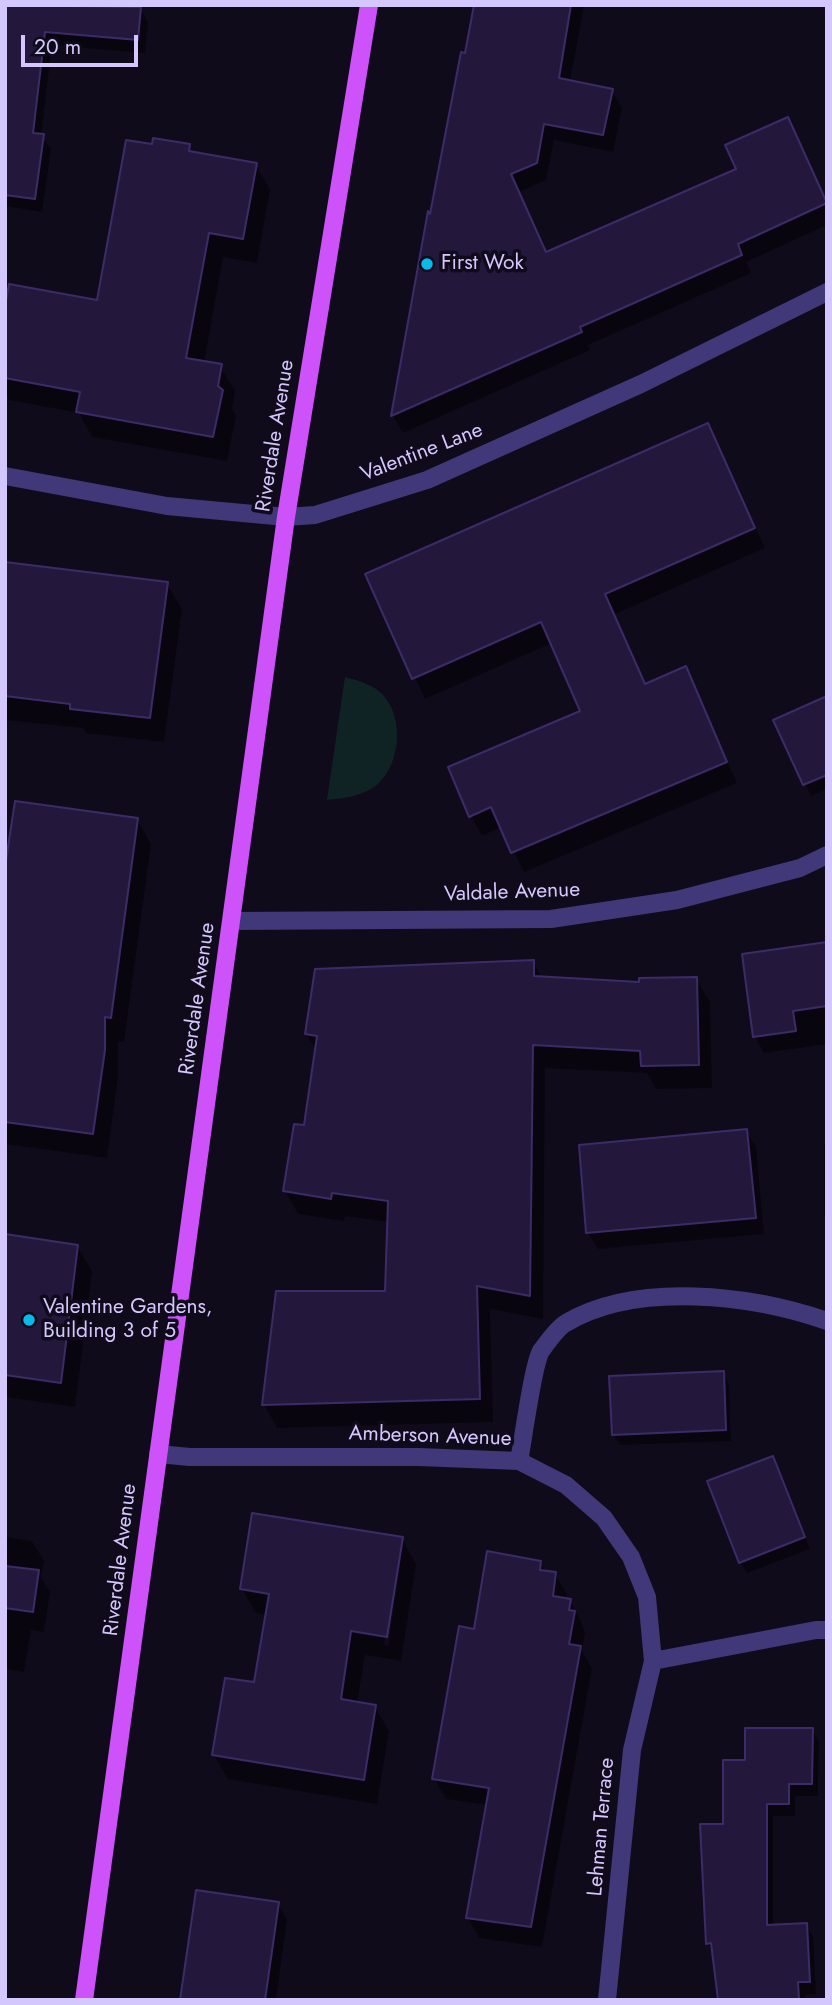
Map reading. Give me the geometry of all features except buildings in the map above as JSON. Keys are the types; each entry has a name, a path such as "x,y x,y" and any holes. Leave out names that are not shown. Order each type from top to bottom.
{"main road":[{"name":"Riverdale Avenue","path":"84,2000 285,517 369,5"}],"street":[{"name":"Valentine Lane","path":"5,476 167,506 285,517 314,515 427,480 641,384 827,292"},
{"name":"Valdale Avenue","path":"232,921 551,919 677,900 800,868 827,855"},
{"path":"519,1461 539,1354 564,1324 614,1305 666,1297 728,1298 797,1311 827,1321"},
{"name":"Amberson Avenue","path":"158,1454 190,1457 419,1457 519,1461 566,1485 604,1518 631,1557 648,1597 653,1661"},
{"path":"653,1661 827,1630"},
{"name":"Lehman Terrace","path":"607,2000 632,1750 653,1661"}],"green space":[{"path":"345,677 371,686 384,696 395,717 397,741 391,764 379,783 361,794 327,800"}],"place":[{"name":"First Wok","path":"427,264"},
{"name":"Valentine Gardens, Building 3 of 5","path":"29,1320"}]}
